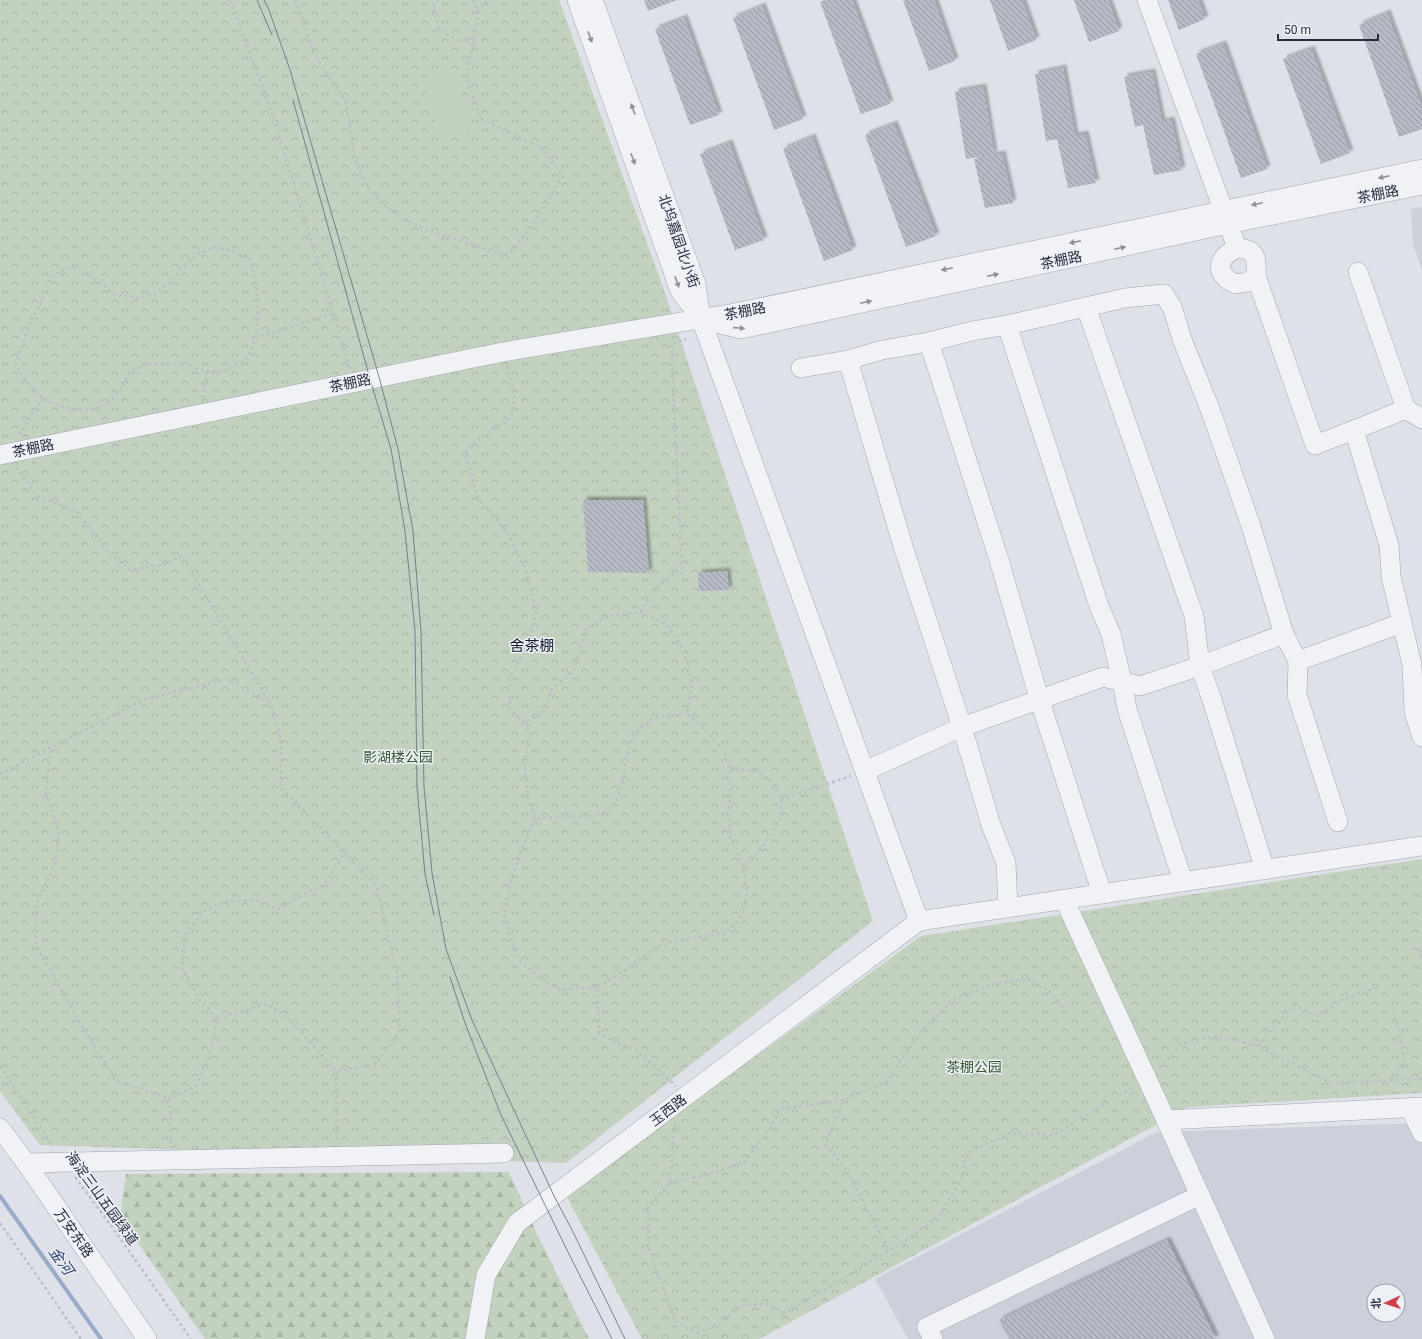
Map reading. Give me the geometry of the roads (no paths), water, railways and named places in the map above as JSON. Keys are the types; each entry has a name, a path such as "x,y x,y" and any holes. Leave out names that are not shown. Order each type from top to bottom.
{"street":[{"name":"北坞嘉园北小街","path":"577,0 680,291 701,318"},
{"name":"北坞嘉园北小街","path":"593,0 696,284 701,318"},
{"path":"1147,0 1237,248"},
{"name":"茶棚路","path":"3,454 503,352 701,318 741,329 1225,218 1422,169"},
{"name":"茶棚路","path":"1225,218 1422,186"},
{"path":"1256,276 1247,282 1236,284 1226,279 1220,268 1222,259 1227,253 1237,248 1246,248 1253,254 1257,262 1256,276 1315,445 1406,409"},
{"path":"1358,272 1406,409 1422,419"},
{"path":"801,368 848,360 882,350 929,342 972,331 1125,298 1164,294 1172,307 1183,342 1210,409 1252,526 1284,634 1298,661 1297,695 1338,822"},
{"path":"1086,307 1194,616 1200,666 1265,870"},
{"path":"701,318 919,921 1422,846"},
{"path":"1007,324 1099,606 1111,634 1128,709 1183,882"},
{"path":"929,342 999,560 1040,698 1102,894"},
{"path":"848,360 902,543 962,727 991,825 1006,863 1008,908"},
{"path":"1354,430 1389,544 1391,576 1412,665 1414,712 1422,737"},
{"path":"1298,661 1402,622"},
{"path":"865,771 962,727 1040,698 1103,677 1140,686 1200,666 1284,634"},
{"path":"1064,899 1265,1339"},
{"name":"玉西路","path":"475,1339 486,1275 517,1224 919,921"},
{"path":"1166,1120 1416,1107 1422,1133"},
{"name":"万安东路","path":"0,1128 26,1163 147,1339"},
{"path":"26,1163 504,1153"},
{"path":"933,1339 927,1327 1200,1195"}],"waterway":[{"name":"金河","path":"0,1196 101,1339"}],"tram line":[{"path":"257,0 272,35"},
{"path":"264,0 269,10 290,70 379,377 398,449 413,531 421,631 424,787 432,873 446,949 472,1020 554,1196 625,1339"},
{"path":"293,100 370,379 391,449 405,531 415,631 417,787 425,874 434,915"},
{"path":"450,977 465,1023 501,1115 612,1339"}],"district":[{"name":"舍茶棚","path":"532,646"}],"park label":[{"name":"影湖楼公园","path":"398,757"},
{"name":"茶棚公园","path":"974,1067"}]}
